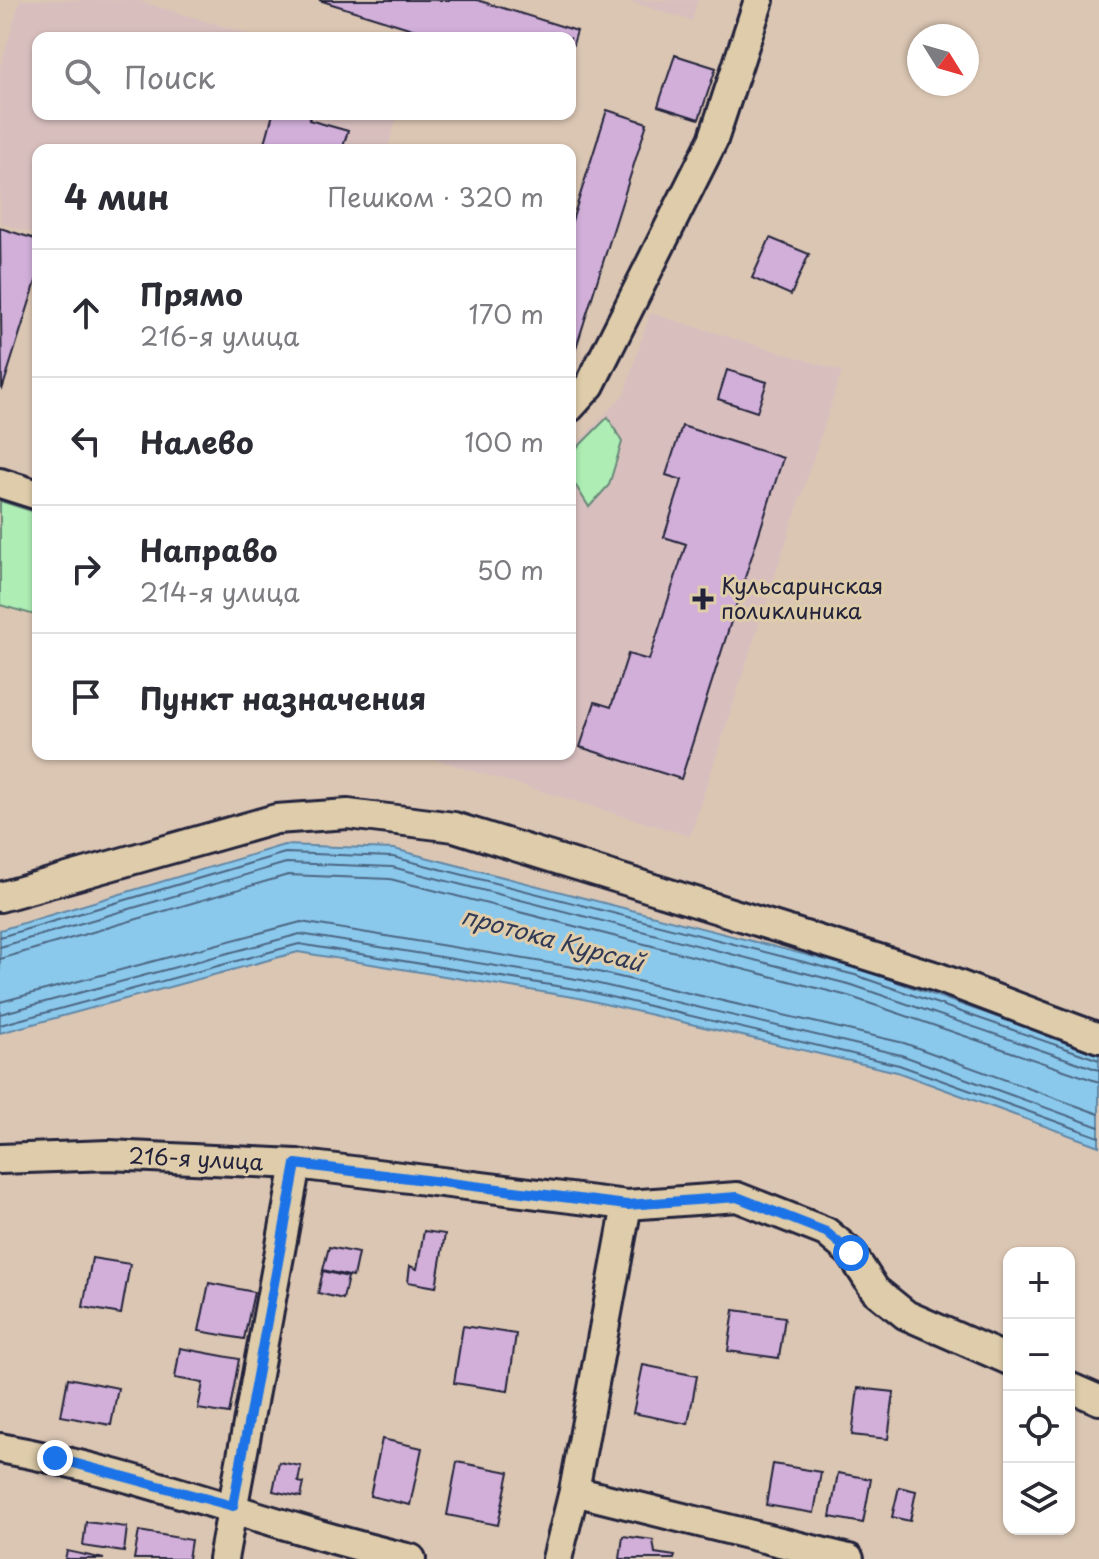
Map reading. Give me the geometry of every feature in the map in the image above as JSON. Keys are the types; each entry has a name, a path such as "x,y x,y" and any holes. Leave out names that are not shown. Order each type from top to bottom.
{"street":[{"path":"576,400 590,385 713,140 759,0"},
{"path":"0,483 32,493"},
{"path":"0,897 276,819 348,814 454,827 937,977 1099,1038"},
{"name":"216-я улица","path":"0,1159 109,1155 296,1164 627,1205 737,1197 826,1232 851,1253 875,1290 906,1315 1003,1357"},
{"path":"223,1559 296,1164"},
{"path":"557,1559 574,1491 627,1205"},
{"path":"1075,1390 1099,1400"},
{"path":"0,1448 55,1458 233,1506 343,1544 411,1559"},
{"path":"574,1491 849,1559"}],"shaded area":[{"path":"20,0 136,0 242,32 32,32 32,120 396,120 389,144 32,144 32,233 0,223 0,67"},
{"path":"625,0 698,0 692,21"},
{"path":"650,313 842,371 690,836 437,760 576,760 576,445 624,394"}],"green space":[{"path":"608,417 622,442 609,485 589,507 576,486 576,449"},
{"path":"0,501 32,511 32,614 0,605"}],"water":[{"name":"протока Курсай","path":"284,845 394,849 857,968 1099,1053 1099,1146 897,1072 579,998 298,952 0,1033 0,930"}],"building":[{"path":"319,0 477,0 577,31 576,34 422,32"},
{"path":"675,55 716,68 699,119 658,106"},
{"path":"607,110 647,123 576,348 576,208"},
{"path":"271,120 309,120 348,131 344,144 265,144"},
{"path":"0,228 32,238 32,294 2,390"},
{"path":"770,238 809,254 791,295 752,278"},
{"path":"727,370 767,382 757,412 718,399"},
{"name":"Кульсаринская поликлиника","path":"682,426 783,458 681,779 580,747 595,702 611,707 628,654 649,660 686,544 664,537 682,480 666,475"},
{"path":"424,1231 445,1234 436,1287 408,1282 410,1266 417,1269"},
{"path":"329,1247 358,1253 353,1277 323,1270"},
{"path":"92,1258 130,1264 121,1314 83,1307"},
{"path":"323,1271 348,1277 343,1299 318,1293"},
{"path":"209,1283 254,1292 244,1339 199,1331"},
{"path":"734,1310 785,1317 779,1358 728,1351"},
{"path":"463,1326 516,1334 508,1391 454,1383"},
{"path":"180,1348 239,1359 229,1414 198,1409 203,1383 175,1378"},
{"path":"643,1365 697,1376 688,1424 633,1413"},
{"path":"68,1378 118,1388 111,1425 61,1416"},
{"path":"858,1388 894,1392 888,1439 852,1435"},
{"path":"382,1439 422,1448 410,1505 370,1496"},
{"path":"279,1462 301,1466 298,1482 304,1483 301,1497 273,1491"},
{"path":"457,1462 509,1472 498,1525 447,1515"},
{"path":"773,1464 821,1472 814,1513 766,1505"},
{"path":"838,1473 871,1479 863,1523 830,1517"},
{"path":"899,1487 916,1491 910,1521 892,1517"},
{"path":"86,1522 127,1527 124,1552 83,1546"},
{"path":"139,1531 191,1540 188,1559 134,1559"},
{"path":"623,1536 653,1540 655,1553 675,1556 674,1559 620,1559"},
{"path":"67,1551 104,1559 65,1559"}],"place":[{"name":"Кульсаринская поликлиника","path":"703,599"}],"route":[{"path":"55,1458 233,1506 296,1164 627,1205 737,1197 826,1232 851,1253"}]}
